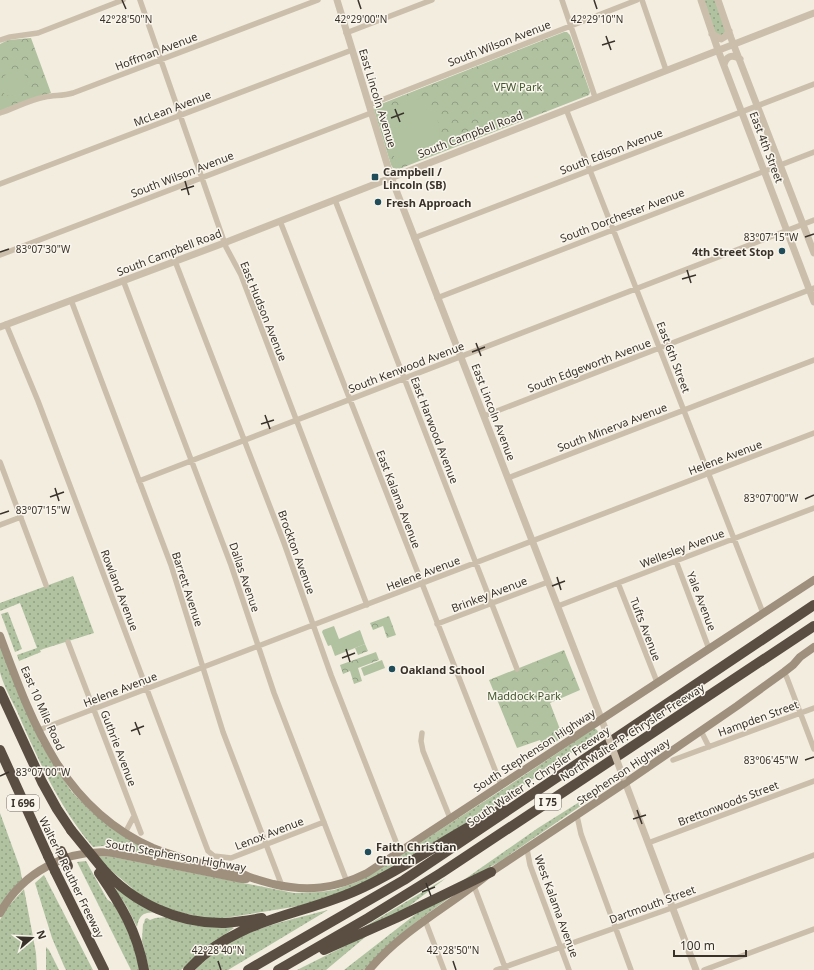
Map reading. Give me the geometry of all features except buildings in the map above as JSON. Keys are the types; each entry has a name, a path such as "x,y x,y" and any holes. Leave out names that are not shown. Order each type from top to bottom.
{"highway":[{"path":"777,629 814,600"},
{"name":"South Walter P. Chrysler Freeway","path":"248,970 404,880 814,605"},
{"name":"North Walter P. Chrysler Freeway","path":"278,970 368,918 440,873 814,626"},
{"path":"0,691 42,782 57,809 100,870 135,933 144,970"},
{"name":"Walter P Reuther Freeway","path":"0,750 55,871 104,970"},
{"path":"188,970 206,953 229,937 258,924 340,898 365,887 491,814 536,792"},
{"name":"Walter P Reuther Freeway","path":"61,851 68,866"},
{"path":"100,870 139,900 168,914 184,918 207,922 226,923 295,912"},
{"path":"278,970 396,918 491,872"}],"main road":[{"name":"South Stephenson Highway","path":"125,833 140,842 164,852 282,886 307,889 322,888 347,882 367,873 400,852 814,580"},
{"name":"East 10 Mile Road","path":"0,636 46,746 57,764 87,804 125,833"},
{"name":"Stephenson Highway","path":"369,970 393,944 474,886 491,872 577,816 624,780 701,731 784,672 800,657 814,648"},
{"name":"South Stephenson Highway","path":"0,913 9,898 33,874 49,865 81,854 113,853 242,879 251,878"}],"street":[{"path":"0,40 38,33 124,0"},
{"name":"East Hudson Avenue","path":"140,0 224,242 241,275 367,605"},
{"name":"Hoffman Avenue","path":"0,113 37,99 68,95 318,0"},
{"name":"East Lincoln Avenue","path":"337,0 391,177 558,606 696,970"},
{"path":"346,33 432,0"},
{"path":"562,0 595,97"},
{"name":"South Wilson Avenue","path":"368,104 636,0"},
{"path":"642,0 666,70"},
{"name":"East 4th Street","path":"701,0 712,34 764,171 812,289 814,302"},
{"name":"East 4th Street","path":"718,0 814,253"},
{"name":"South Campbell Road","path":"3,326 335,200 595,97 814,13"},
{"path":"712,34 721,39 726,36 729,31"},
{"name":"McLean Avenue","path":"0,184 352,50"},
{"path":"724,65 726,59 730,56 736,56 740,59"},
{"name":"South Edison Avenue","path":"414,238 814,84"},
{"name":"East 6th Street","path":"566,109 763,613"},
{"name":"South Wilson Avenue","path":"0,255 371,113"},
{"name":"South Dorchester Avenue","path":"437,298 814,152"},
{"name":"East Harwood Avenue","path":"335,200 517,669"},
{"name":"South Kenwood Avenue","path":"139,481 814,220"},
{"name":"East Kalama Avenue","path":"280,221 500,785"},
{"name":"Brockton Avenue","path":"175,260 400,852"},
{"name":"Dallas Avenue","path":"123,280 231,565 274,693 347,882"},
{"name":"South Edgeworth Avenue","path":"484,416 812,289"},
{"name":"Barrett Avenue","path":"70,300 171,566 223,732 282,886"},
{"name":"Rowland Avenue","path":"3,326 38,401 208,851 214,856 220,857"},
{"name":"South Minerva Avenue","path":"508,478 814,360"},
{"name":"Helene Avenue","path":"39,730 814,433"},
{"path":"0,462 46,585"},
{"name":"Wellesley Avenue","path":"558,606 814,508"},
{"path":"0,525 21,517"},
{"name":"Yale Avenue","path":"676,561 710,649"},
{"name":"Brinkey Avenue","path":"437,624 548,582"},
{"name":"Tufts Avenue","path":"618,583 657,682"},
{"name":"Guthrie Avenue","path":"68,642 141,832"},
{"path":"784,672 814,749"},
{"name":"Hampden Street","path":"673,760 814,708"},
{"name":"Hampden Street","path":"701,731 709,747"},
{"path":"422,733 421,741 423,751 450,818"},
{"name":"Brettonwoods Street","path":"648,843 814,781"},
{"path":"125,833 134,816"},
{"path":"577,816 580,834 631,970"},
{"name":"Lenox Avenue","path":"220,857 231,858 324,822"},
{"name":"West Kalama Avenue","path":"527,848 530,865 569,970"},
{"name":"Dartmouth Street","path":"496,970 506,968 560,947 672,908 814,855"},
{"path":"474,886 506,968"},
{"path":"425,920 444,970"},
{"path":"704,970 814,929"}],"green space":[{"path":"704,0 715,0 726,31 723,36 716,35"},
{"name":"VFW Park","path":"567,32 570,35 590,92 589,95 399,169 393,168 374,110 376,106"},
{"path":"31,38 51,93 0,111 0,44 8,40"},
{"path":"14,70 23,71 30,88 29,91 10,96 3,92 1,88 1,80 8,72"},
{"path":"426,96 438,121 440,134 439,148 433,153 397,166 381,114"},
{"path":"73,576 94,633 40,650 41,652 19,661 17,655 37,648 20,603 0,611 0,603"},
{"path":"8,612 22,649 15,652 1,614"},
{"path":"389,616 396,635 387,638 383,626 373,630 370,623"},
{"path":"334,626 339,639 360,630 365,644 335,656 331,645 328,646 322,632 323,630"},
{"path":"365,644 368,651 358,655 355,648"},
{"path":"0,645 40,742 72,792 92,812 123,836 151,850 185,861 185,863 124,849 103,846 93,847 69,815 49,781 32,745 1,676"},
{"name":"Maddock Park","path":"564,650 580,690 550,703 563,737 544,750 540,740 517,748 489,680"},
{"path":"376,652 379,660 358,668 362,681 354,684 350,671 343,674 340,665"},
{"path":"382,660 385,668 364,676 361,668"},
{"path":"593,727 599,734 478,816 375,877 342,894 299,906 224,918 203,918 164,908 134,892 132,888 108,868 98,856 113,857 294,893 334,890 357,882 373,873 511,784 571,744"},
{"path":"616,779 617,781 499,862 455,886 538,828"},
{"path":"0,813 20,868 22,879 8,894 0,906"},
{"path":"86,861 107,899 117,907 131,935 140,970 131,970 77,862"},
{"path":"44,875 93,970 66,970 52,938 35,883"},
{"path":"446,878 404,910 359,930"},
{"path":"117,887 158,913 143,914 139,919 137,927 127,907 115,889"},
{"path":"24,889 36,953 37,970 0,970 0,920 5,910"},
{"path":"452,896 395,939 365,970 344,970 421,910"},
{"path":"328,910 228,970 195,970 226,944 250,932"},
{"path":"167,917 234,928 207,947 181,970 149,970 142,940 143,924 147,918 150,920"},
{"path":"369,934 326,970 297,970"},
{"path":"46,947 49,950 59,970 46,970"}],"place":[{"name":"Campbell / Lincoln (SB)","path":"375,177"},
{"name":"Fresh Approach","path":"378,202"},
{"name":"4th Street Stop","path":"782,251"},
{"name":"Oakland School","path":"392,669"},
{"name":"Faith Christian Church","path":"368,852"}]}
